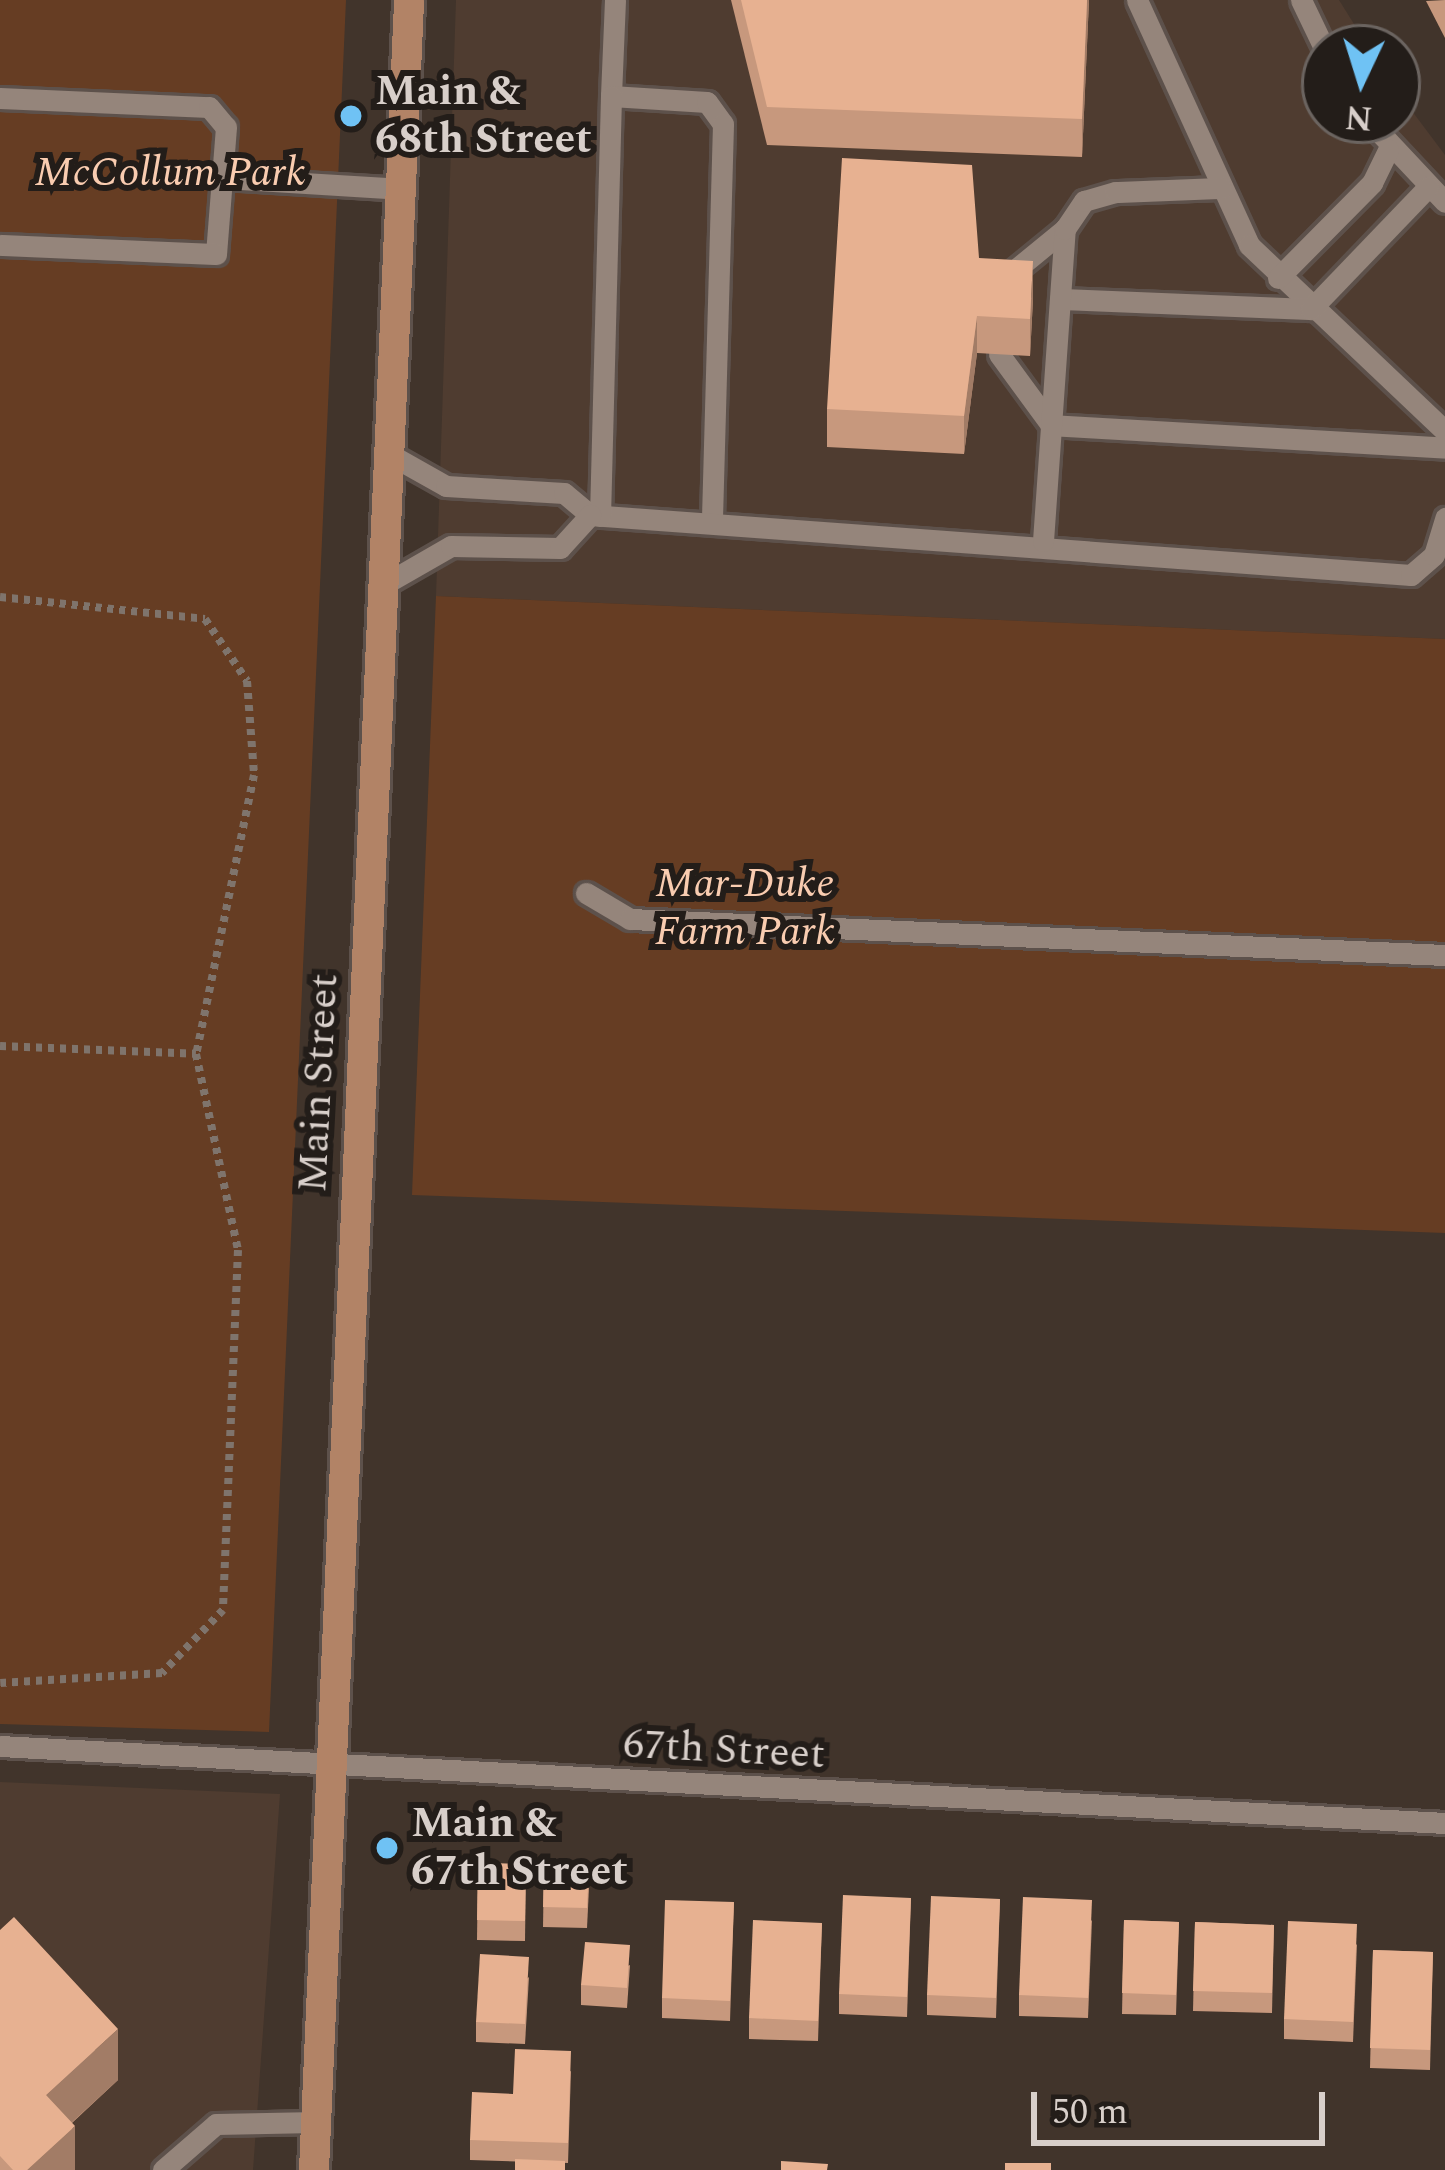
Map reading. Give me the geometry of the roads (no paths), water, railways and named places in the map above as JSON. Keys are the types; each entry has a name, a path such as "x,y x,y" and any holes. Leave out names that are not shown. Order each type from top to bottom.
{"main road":[{"name":"Main Street","path":"314,2170 409,0"}],"street":[{"path":"383,585 451,546 560,548 595,516 615,0"},
{"path":"1137,0 1221,188 1278,278 1445,431"},
{"path":"611,96 707,102 723,124 712,519"},
{"path":"0,98 209,106 224,113 216,254 0,245"},
{"path":"1060,299 1311,309 1437,194 1384,144"},
{"path":"1278,278 1372,183 1388,150"},
{"path":"223,178 401,189"},
{"path":"1002,297 1025,254 1065,229 1084,201 1116,192 1221,188"},
{"path":"1043,541 1065,229"},
{"path":"999,354 1052,425 1445,448"},
{"path":"389,454 446,486 564,493 595,516 1043,541 1411,575 1434,555 1445,518"},
{"path":"586,893 630,919 1445,955"},
{"name":"67th Street","path":"0,1745 1445,1823"},
{"path":"163,2170 216,2124 316,2122"}],"place":[{"name":"Main & 68th Street","path":"351,116"},
{"name":"Main & 67th Street","path":"387,1848"}],"park label":[{"name":"McCollum Park","path":"170,173"},
{"name":"Mar-Duke Farm Park","path":"745,908"}]}
